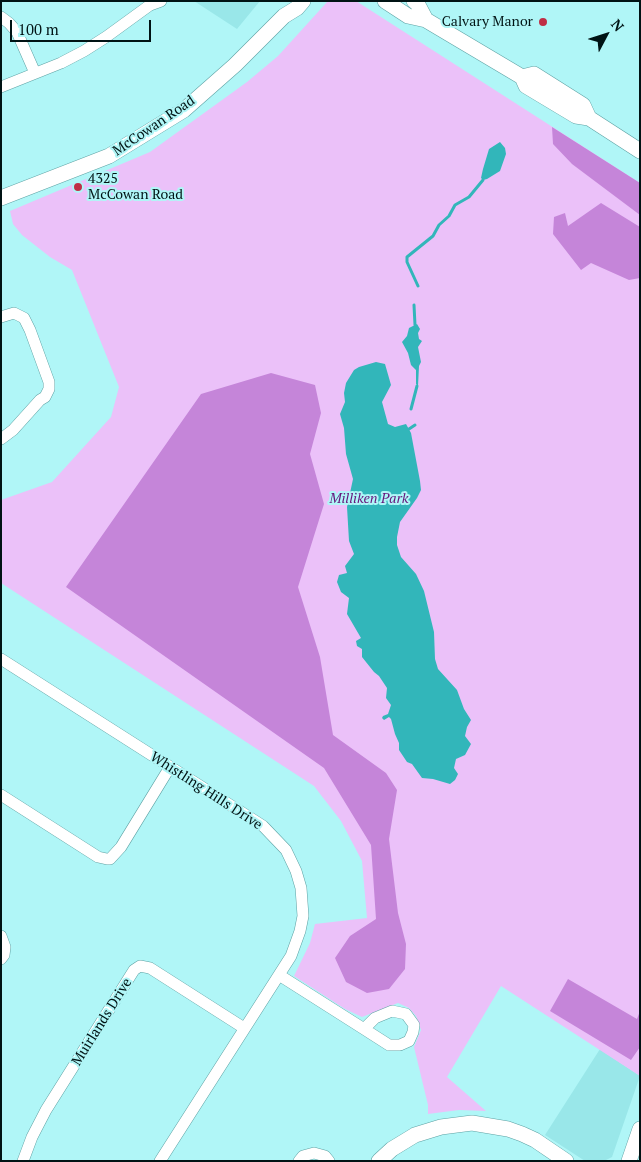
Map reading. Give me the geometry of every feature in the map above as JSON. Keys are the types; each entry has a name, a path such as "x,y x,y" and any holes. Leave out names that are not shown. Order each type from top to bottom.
{"main road":[{"name":"McCowan Road","path":"1,198 109,156 184,110 235,64 284,9 297,8 303,1"},
{"path":"384,1 408,16 426,20 522,76 526,86 576,116 589,118 640,150"},
{"path":"414,1 426,20"},
{"path":"379,1161 392,1149 415,1135 441,1126 472,1123 508,1129 522,1134 535,1140 566,1161"},
{"path":"629,1161 640,1129"}],"street":[{"path":"1,87 61,63 84,51 150,5 161,1"},
{"path":"1,17 10,23 16,32 34,73"},
{"path":"1,317 14,313 24,318 49,382 49,389 45,396 13,430 1,439"},
{"name":"Whistling Hills Drive","path":"1,659 264,826 278,841 290,858 296,871 301,888 302,916 297,942 279,975 160,1161"},
{"path":"1,795 98,857 110,859 122,847 170,768"},
{"path":"1,936 5,947 4,956 1,960"},
{"name":"Muirlands Drive","path":"23,1161 32,1137 46,1110 134,970 140,966 150,968 244,1028"},
{"path":"279,975 364,1030"},
{"path":"299,1161 303,1156 314,1153 324,1156 329,1161"}],"shaded area":[{"path":"194,1 260,1 237,29"},
{"path":"552,127 640,183 640,215 572,164 553,144"},
{"path":"500,142 505,148 506,154 500,171 483,180 481,178 489,149"},
{"path":"601,203 640,227 640,278 629,280 591,263 581,270 553,234 554,217 565,213 568,226"},
{"path":"417,324 420,329 418,333 419,339 422,341 418,347 421,362 418,386 416,384 416,370 411,365 408,353 402,342 407,336 409,328"},
{"path":"376,362 385,364 391,385 382,402 388,424 395,427 406,424 411,433 420,481 421,490 400,522 397,545 401,557 416,574 424,591 434,632 435,659 438,669 457,690 464,709 471,720 465,736 471,744 465,755 456,759 454,768 458,774 450,784 422,778 399,750 399,743 391,719 389,717 384,720 382,718 388,714 391,705 386,698 387,688 362,657 362,649 357,646 356,641 361,638 347,614 349,598 341,592 337,582 339,575 347,573 345,566 354,554 349,541 347,507 353,479 346,454 344,428 340,414 345,402 346,383 354,370"},
{"path":"271,373 315,385 321,413 310,454 324,504 298,587 320,657 333,735 386,773 397,790 389,839 398,913 406,944 405,969 389,989 367,993 346,982 335,958 350,936 376,919 371,845 324,768 66,587 201,394"},
{"path":"568,979 637,1019 640,1011 640,1047 631,1060 550,1011"},
{"path":"600,1049 640,1076 612,1157 604,1161 585,1161 545,1135"}],"green space":[{"name":"Milliken Park","path":"328,1 356,1 640,183 640,1076 501,986 447,1077 486,1111 459,1110 428,1114 428,1105 414,1047 421,1030 416,1016 409,1008 398,1003 362,1017 345,1009 294,976 310,943 315,924 367,918 362,861 341,821 314,786 1,583 1,500 52,482 111,417 119,387 72,270 50,257 22,235 13,224 10,211 150,152 247,82 278,56"}],"waterway":[{"path":"418,286 407,262 407,257 433,236 455,205 469,197 483,180"},
{"path":"414,305 415,325"},
{"path":"411,409 417,386"},
{"path":"409,429 415,425"}],"place":[{"name":"Calvary Manor","path":"543,22"},
{"name":"4325 McCowan Road","path":"78,187"}]}
